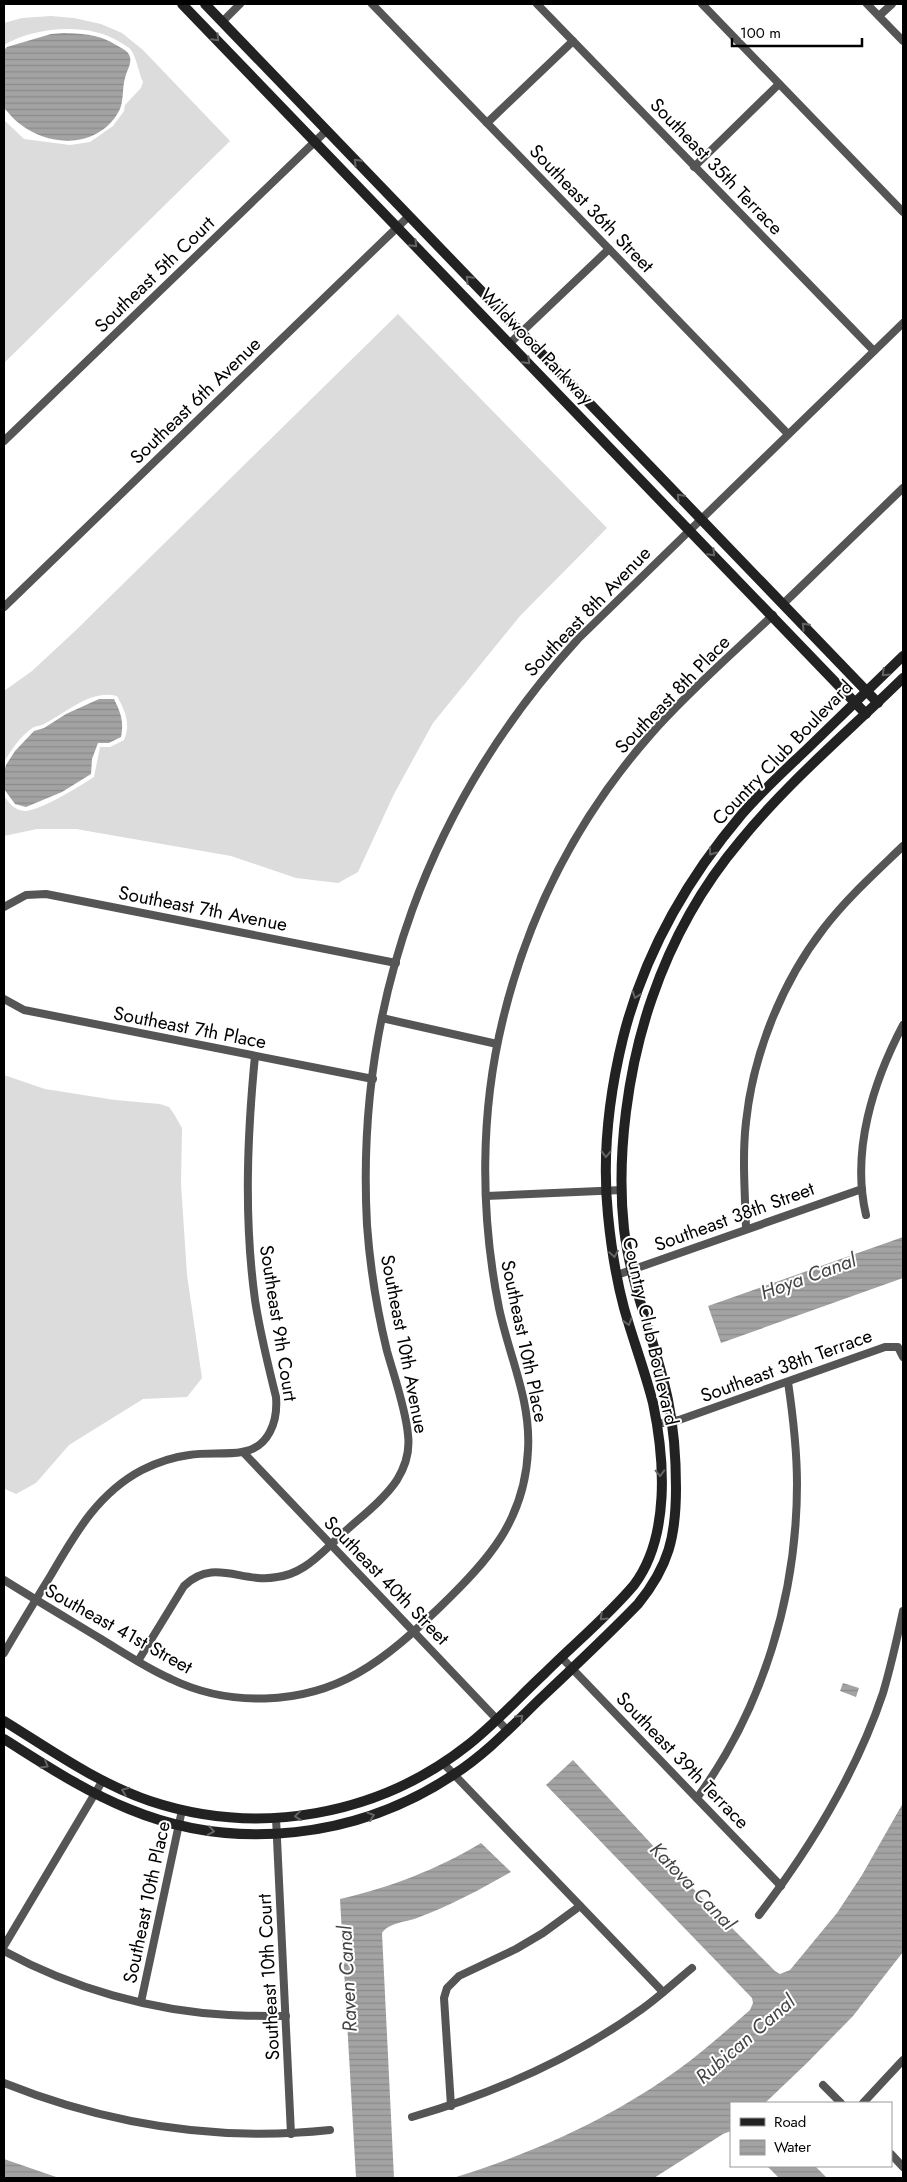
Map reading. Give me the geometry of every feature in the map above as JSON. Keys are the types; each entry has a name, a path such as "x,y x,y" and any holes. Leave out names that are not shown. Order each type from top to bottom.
{"main road":[{"name":"Wildwood Parkway","path":"182,4 690,529 866,714"},
{"name":"Wildwood Parkway","path":"205,4 878,703"},
{"path":"772,615 783,604"},
{"name":"Country Club Boulevard","path":"4,1721 103,1780 148,1800 182,1810 221,1817 276,1818 320,1813 364,1801 409,1782 443,1763 469,1744 626,1594 641,1576 650,1558 658,1530 661,1490 657,1424 646,1378 624,1306 617,1274 606,1191 607,1138 616,1070 630,1012 661,934 697,872 744,812 903,656"},
{"name":"Country Club Boulevard","path":"4,1739 94,1794 130,1810 179,1825 220,1833 277,1834 326,1828 374,1815 412,1799 454,1775 474,1760 507,1730 638,1604 652,1587 662,1569 673,1538 676,1505 676,1471 671,1421 663,1381 631,1270 624,1230 622,1190 628,1099 634,1064 652,998 675,942 707,886 740,841 795,782 903,678"}],"street":[{"path":"223,21 240,4"},
{"name":"Southeast 36th Street","path":"372,4 788,434"},
{"name":"Southeast 35th Terrace","path":"537,4 874,351"},
{"path":"702,4 903,212"},
{"path":"867,4 903,41"},
{"path":"879,16 892,4"},
{"path":"487,123 573,41"},
{"path":"694,166 779,84"},
{"name":"Southeast 5th Court","path":"4,442 327,130"},
{"name":"Southeast 6th Avenue","path":"4,607 409,216"},
{"path":"510,343 609,249"},
{"path":"700,518 903,323"},
{"path":"783,604 903,488"},
{"name":"Southeast 8th Avenue","path":"373,1079 382,1018 412,909 442,838 468,786 503,731 532,692 578,639 700,518"},
{"name":"Southeast 8th Place","path":"486,1196 488,1117 497,1044 514,976 554,876 585,822 624,767 650,735 772,615"},
{"path":"746,1228 745,1148 748,1108 760,1056 779,1006 804,957 825,926 903,846"},
{"name":"Southeast 7th Avenue","path":"5,906 26,895 46,894 396,963"},
{"name":"Southeast 7th Place","path":"4,1000 24,1010 373,1079"},
{"path":"382,1018 497,1044"},
{"path":"866,1215 862,1189 863,1153 870,1106 885,1062 903,1025"},
{"name":"Southeast 9th Court","path":"4,1653 86,1518 120,1484 141,1470 176,1457 243,1452 260,1444 268,1437 274,1427 277,1407 257,1313 250,1252 247,1159 255,1056"},
{"name":"Southeast 10th Avenue","path":"138,1661 184,1586 193,1577 206,1572 219,1572 261,1579 277,1578 306,1566 331,1545 395,1483 404,1465 408,1446 408,1433 385,1341 372,1271 366,1180 367,1134 373,1079"},
{"name":"Southeast 38th Street","path":"617,1274 862,1189"},
{"path":"486,1196 622,1190"},
{"name":"Southeast 10th Place","path":"413,1631 470,1578 494,1549 514,1513 525,1476 528,1447 527,1411 500,1312 491,1258 486,1196"},
{"name":"Southeast 38th Terrace","path":"657,1424 788,1382 886,1347 898,1347 903,1357"},
{"path":"697,1798 719,1766 751,1704 782,1615 791,1570 797,1485 794,1422 788,1382"},
{"name":"Southeast 40th Street","path":"243,1452 507,1730"},
{"name":"Southeast 41st Street","path":"4,1580 171,1679 203,1691 237,1698 280,1697 306,1693 348,1678 372,1664 413,1631"},
{"path":"759,1915 781,1886 829,1813 855,1761 883,1692 903,1611"},
{"name":"Southeast 39th Terrace","path":"561,1657 781,1886"},
{"path":"443,1763 663,1992"},
{"path":"4,1946 103,1780"},
{"name":"Southeast 10th Place","path":"141,2002 182,1810"},
{"name":"Southeast 10th Court","path":"276,1818 291,2134"},
{"path":"451,2106 444,1998 447,1988 459,1976 496,1959 543,1933 580,1906"},
{"path":"4,1951 27,1964 64,1979 141,2002 220,2015 286,2016"},
{"path":"412,2117 451,2106 512,2083 570,2055 630,2018 692,1968"},
{"path":"864,2102 903,2060"},
{"path":"4,2083 73,2108 140,2124 209,2133 291,2134 330,2130"},
{"path":"823,2085 841,2102"},
{"path":"892,2155 903,2167"}],"shaded area":[{"path":"51,16 74,18 101,24 122,33 143,50 230,141 4,363 4,120 24,139 70,145 90,142 113,126 124,111 125,105 141,88 143,82 130,49 106,35 92,31 61,29 45,31 30,34 4,45 4,23 22,18"},
{"path":"398,314 607,528 520,616 433,723 394,794 358,872 338,883 296,878 231,856 76,829 37,829 4,836 4,796 11,804 22,811 33,810 94,777 100,747 110,747 124,740 127,723 125,712 117,696 97,696 87,699 42,725 32,728 19,740 4,762 4,691 32,671 74,632"},
{"path":"4,1075 45,1089 115,1100 160,1104 169,1107 174,1114 182,1128 181,1184 187,1275 202,1378 187,1397 143,1399 69,1445 36,1483 16,1494 5,1489 4,1484"}],"water":[{"path":"51,34 85,34 105,39 126,51 130,56 130,65 124,82 122,103 119,111 110,123 99,132 87,138 59,140 45,137 32,132 18,122 4,108 4,50 7,47"},
{"path":"99,699 114,699 121,718 121,737 109,743 98,743 92,759 91,774 62,792 26,807 15,804 4,789 4,773 6,765 15,751 34,731 44,728 66,714"},
{"name":"Hoya Canal","path":"903,1237 903,1278 721,1343 708,1306"},
{"path":"843,1683 859,1688 856,1697 840,1691"},
{"name":"Rubican Canal","path":"573,1760 701,1897 780,1974 790,1970 837,1913 862,1875 903,1803 903,1952 853,2016 766,2102 730,2102 730,2131 654,2178 453,2178 542,2146 626,2104 697,2055 750,2010 753,2003 752,1998 546,1785"},
{"name":"Raven Canal","path":"481,1843 511,1872 453,1903 417,1918 388,1927 382,1933 394,2178 356,2178 340,1899 413,1877"},
{"path":"4,2159 59,2178 4,2178"},
{"path":"768,2167 816,2167 827,2178 779,2178"}],"water label":[{"name":"Katova Canal","path":"693,1886"}]}
